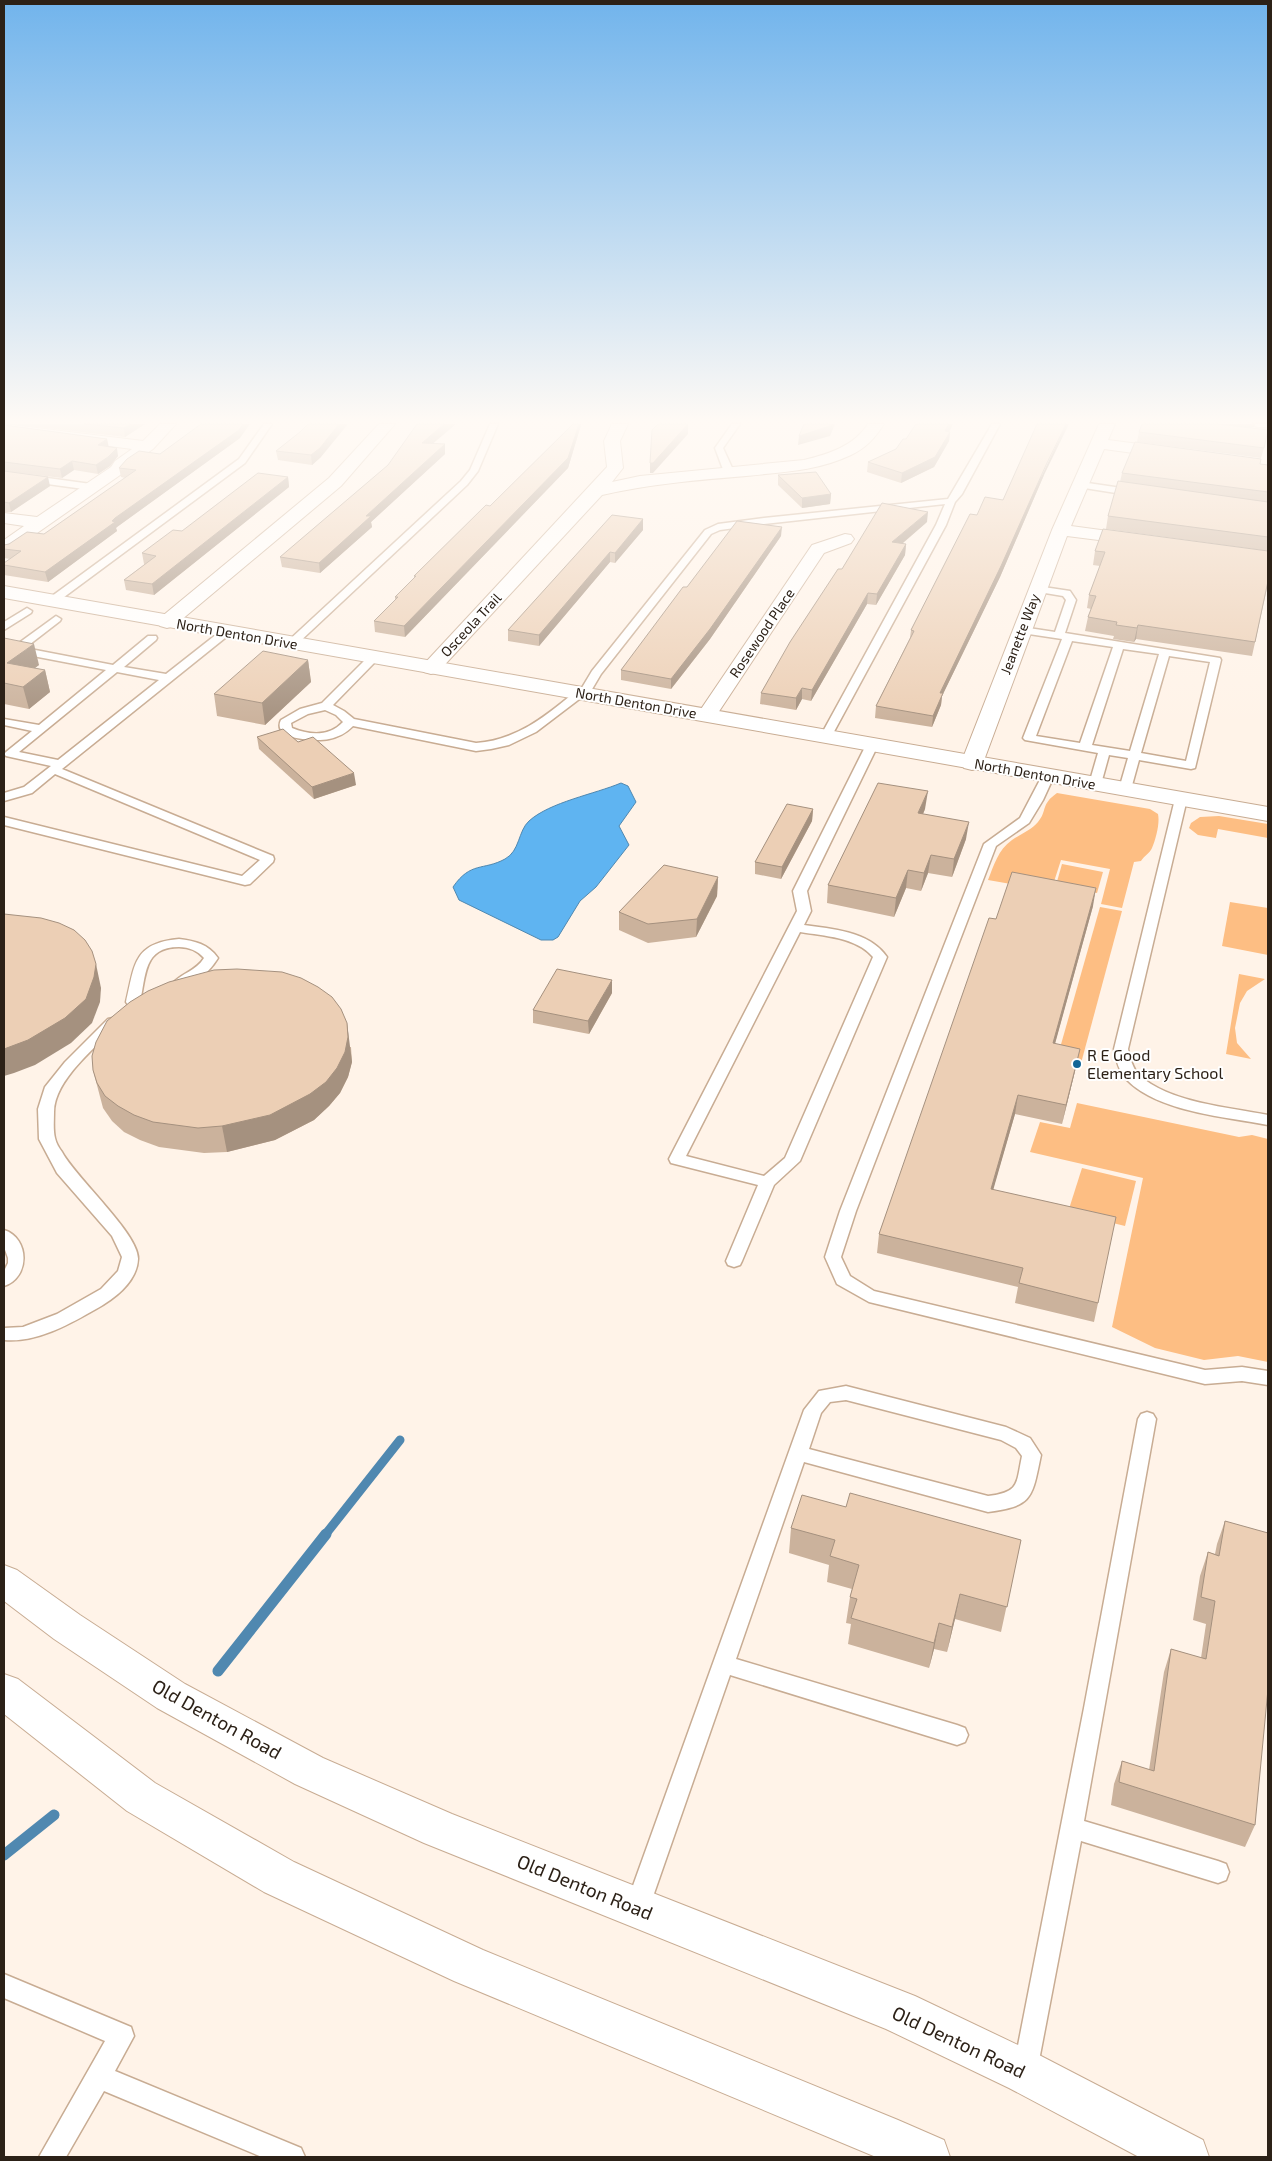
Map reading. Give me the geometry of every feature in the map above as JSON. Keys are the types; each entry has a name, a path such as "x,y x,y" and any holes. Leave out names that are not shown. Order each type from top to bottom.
{"street":[{"path":"4,548 36,525"},
{"path":"167,622 284,525"},
{"name":"Osceola Trail","path":"431,668 564,525"},
{"name":"Jeanette Way","path":"972,763 1063,525"},
{"path":"1061,530 1160,543"},
{"name":"Rosewood Place","path":"707,715 818,549 845,539"},
{"name":"North Denton Drive","path":"4,592 54,610 167,622 1268,814"},
{"name":"Old Denton Road","path":"4,1581 67,1627 171,1696 309,1771 439,1829 899,2012 1025,2072 1186,2157"},
{"path":"4,1691 141,1796 280,1877 469,1966 880,2147 927,2157"}],"lane":[{"path":"161,525 54,610 16,650 168,678"},
{"path":"291,644 419,525"},
{"path":"326,706 340,713 350,722 476,747 490,747 508,742 551,718 582,694 596,673 708,532 718,526 728,525"},
{"path":"826,737 941,525"},
{"path":"1022,630 1064,637 1216,660 1191,765 1030,738 1064,637 1071,600 1066,593 1038,589"},
{"path":"4,627 27,611"},
{"path":"4,797 28,790 226,632"},
{"path":"7,754 41,729 152,638"},
{"path":"1085,747 1119,645"},
{"path":"1126,789 1165,652"},
{"path":"350,722 345,728 332,736 325,737 299,736 286,730 285,722 304,711 326,706 373,658"},
{"path":"4,722 41,729"},
{"path":"767,1182 677,1159 804,911 800,891 872,745"},
{"path":"1095,784 1105,750"},
{"path":"4,821 244,881 268,859 58,767 7,754"},
{"path":"1048,776 1025,820 990,844 848,1211 833,1257 843,1280 869,1296 1205,1377 1242,1374 1268,1378"},
{"path":"1180,799 1121,1049 1124,1063 1133,1077 1150,1090 1180,1101 1268,1120"},
{"path":"734,1261 767,1182 792,1161 880,958 875,949 861,941 795,927"},
{"path":"133,1002 139,970 149,952 172,944 201,947 207,952 211,958 203,970 170,988"},
{"path":"4,1334 21,1335 52,1324 98,1300 116,1286 125,1274 130,1256 123,1241 119,1233 63,1169 47,1139 46,1109 53,1087 70,1065 133,1002 152,995"},
{"path":"4,1236 15,1249 17,1262 12,1274 4,1280"},
{"path":"637,1908 797,1453 813,1410 825,1396 846,1393 1006,1434 1023,1443 1032,1455 1024,1490 1011,1501 988,1504 797,1453"},
{"path":"1025,2072 1147,1419"},
{"path":"723,1664 957,1735"},
{"path":"1072,1828 1218,1872"},
{"path":"4,1986 122,2036 52,2157"},
{"path":"99,2076 292,2157"}],"shaded area":[{"path":"1057,793 1150,809 1158,814 1158,826 1153,844 1150,851 1141,861 1134,862 1122,908 1101,904 1110,869 1061,860 1051,891 988,880 1003,848 1038,822 1046,804"},
{"path":"1219,816 1268,824 1268,838 1218,829 1216,838 1198,835 1189,828 1191,823 1200,817"},
{"path":"1062,864 1103,872 1097,893 1056,885"},
{"path":"1230,902 1268,908 1268,955 1222,946"},
{"path":"1100,907 1122,911 1080,1067 1056,1062"},
{"path":"1239,974 1265,979 1247,991 1240,1003 1235,1028 1237,1043 1251,1059 1226,1054"},
{"path":"1077,1103 1239,1137 1252,1135 1268,1139 1268,1362 1238,1356 1204,1360 1155,1348 1112,1327 1143,1178 1030,1152 1040,1122 1070,1128"},
{"path":"1082,1168 1136,1181 1125,1226 1068,1212"}],"water":[{"path":"621,783 628,786 636,802 619,826 629,845 596,887 580,901 558,937 553,940 541,940 459,900 453,887 459,879 472,870 497,863 510,855 514,851 525,825 538,814 560,804"}],"building":[{"path":"57,525 111,525 45,572 4,565 4,563 21,551 4,549 4,545 9,544 27,532 44,534"},
{"path":"190,525 227,525 152,584 124,580 156,556 142,553 173,530 182,531"},
{"path":"318,525 361,525 319,563 280,557"},
{"path":"466,525 503,525 404,626 374,621 416,576 414,576"},
{"path":"603,525 638,525 615,553 610,552 539,635 508,630"},
{"path":"734,525 782,527 710,629 671,679 621,670 683,587 687,587"},
{"path":"869,525 913,525 892,542 906,544 877,594 868,593 812,690 802,688 796,698 761,693 790,642 838,569 842,569"},
{"path":"964,525 1019,525 940,693 943,693 933,716 876,706 914,631 911,630"},
{"path":"1175,525 1268,525 1268,537"},
{"path":"1103,529 1268,551 1268,581 1255,642 1138,625 1137,628 1116,625 1117,622 1088,617 1096,596 1089,595 1105,552 1095,551"},
{"path":"4,638 34,644 7,663 45,670 23,687 4,683"},
{"path":"263,651 308,660 262,703 214,694"},
{"path":"283,729 298,742 313,737 354,773 312,787 257,737"},
{"path":"878,783 928,791 918,813 969,822 954,859 931,855 924,873 908,870 896,898 828,885"},
{"path":"787,804 813,809 782,867 755,862"},
{"path":"664,865 718,877 697,919 648,924 619,912"},
{"path":"1012,872 1096,888 1053,1043 1080,1049 1066,1105 1018,1095 991,1189 1116,1217 1098,1303 1019,1283 1023,1268 879,1234 989,918 996,919"},
{"path":"4,914 41,918 74,930 85,940 92,951 96,964 94,977 86,999 65,1018 28,1040 4,1049"},
{"path":"237,969 282,972 301,978 332,997 341,1009 347,1023 348,1037 345,1052 337,1068 326,1082 310,1094 270,1115 222,1126 198,1128 153,1122 134,1115 105,1096 97,1083 93,1070 92,1056 96,1042 107,1021 130,1002 148,991 169,982 214,970"},
{"path":"557,969 612,980 588,1021 533,1010"},
{"path":"850,1493 1021,1540 1007,1607 960,1594 952,1627 939,1623 934,1643 851,1618 857,1599 850,1597 859,1565 830,1556 835,1540 791,1528 802,1495 846,1507"},
{"path":"1225,1521 1268,1533 1268,1689 1255,1825 1119,1782 1122,1761 1154,1771 1171,1649 1206,1659 1215,1601 1201,1597 1208,1552 1219,1556"}],"waterway":[{"path":"325,1535 400,1440"},
{"path":"218,1671 326,1534"},
{"path":"4,1855 54,1815"}],"place":[{"name":"R E Good Elementary School","path":"1077,1064"}]}
